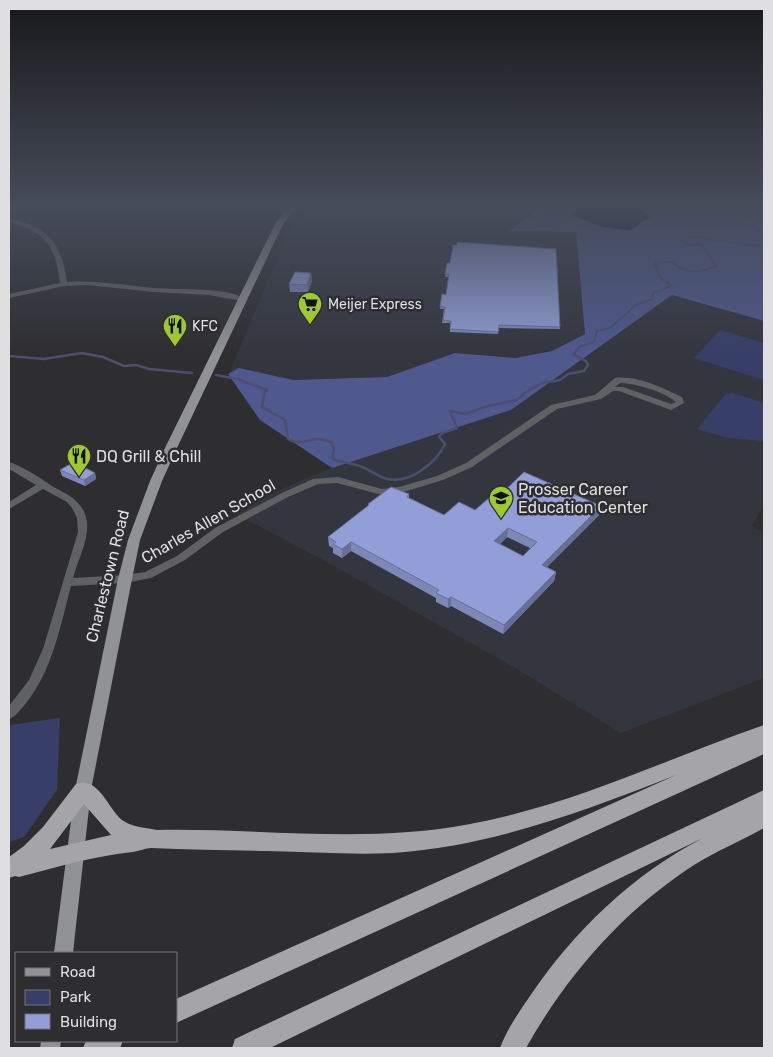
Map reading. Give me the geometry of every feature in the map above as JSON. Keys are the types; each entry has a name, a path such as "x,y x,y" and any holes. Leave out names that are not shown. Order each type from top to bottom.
{"highway":[{"path":"9,869 76,854 99,846 156,840 196,839 357,844 422,840 470,834 546,815 764,733"},
{"path":"178,1010 764,745"},
{"path":"9,869 32,852 63,819 83,790 99,805 115,827 125,832 156,840"},
{"path":"244,1048 764,799"},
{"path":"512,1048 545,995 570,961 626,902 688,858 764,817"},
{"path":"94,1048 109,1042"}],"main road":[{"name":"Charlestown Road","path":"63,952 83,790 134,540 156,482 263,257"}],"street":[{"path":"59,257 64,284"},
{"path":"9,296 64,284 95,283 158,290 189,297 242,299"},
{"name":"Charles Allen School","path":"67,582 125,579 147,575 170,564 219,530 309,483 323,480 338,480 367,490 382,492 400,490 440,478 469,465 554,407 598,397 611,389 620,389 667,406 675,406 680,403 679,399 675,397 627,380 615,381 606,392"},
{"path":"9,465 70,500 77,507 81,516 82,534 52,641 43,665 24,696 9,714"},
{"path":"9,506 44,484"}],"shaded area":[{"path":"278,257 578,257 585,334 552,351 515,358 455,353 387,377 293,380 239,368 229,373"},
{"path":"578,257 764,257 764,321 672,295 511,410 332,468 260,420 228,374 239,368 293,380 387,377 455,353 515,358 552,351 585,334"},
{"name":"Prosser Career Education Center","path":"672,295 764,321 764,506 752,526 764,533 764,678 621,733 517,669 325,561 232,512 332,468 511,410"}],"green space":[{"path":"720,330 764,343 764,380 694,358"},
{"path":"733,393 764,403 764,441 728,438 697,429 726,394"},
{"path":"60,718 57,790 24,837 9,842 9,725"}],"building":[{"path":"451,257 556,257 560,327 499,325 498,332 450,329 451,321 443,320 445,307 440,307 442,294 446,295 449,274 445,274 447,263 450,263"},
{"path":"295,272 311,273 307,285 289,284"},
{"path":"74,462 95,473 84,480 60,470"},
{"name":"Prosser Career Education Center","path":"524,472 601,506 542,565 556,572 504,625 451,597 448,599 436,593 439,590 351,542 342,549 333,544 336,542 328,537 391,487 409,494 407,497 444,515 459,502 475,510 489,498 495,500","holes":["508,528 537,542 523,556 494,541"]}],"waterway":[{"path":"582,346 594,342 597,331 610,328 636,305 652,299 653,293 672,286 660,278 655,263 672,262 682,269 693,272 716,266 710,257"},
{"path":"216,375 238,379 267,390 264,394 262,407 285,420 288,439 296,442 314,439 331,442 334,449 332,458 335,460 359,466 387,479 396,480 413,475 429,465 441,451 445,444 439,437 442,433 457,428 450,411 465,414 488,406 517,400 526,392 542,383 560,380 568,374 584,371 588,365 586,361 574,355 576,350 582,346"},
{"path":"9,356 44,359 82,353 103,357 124,366 136,365 149,369 192,373"}],"place":[{"name":"Meijer Express","path":"310,325"},
{"name":"KFC","path":"175,347"},
{"name":"DQ Grill & Chill","path":"79,477"},
{"name":"Prosser Career Education Center","path":"501,519"}]}
